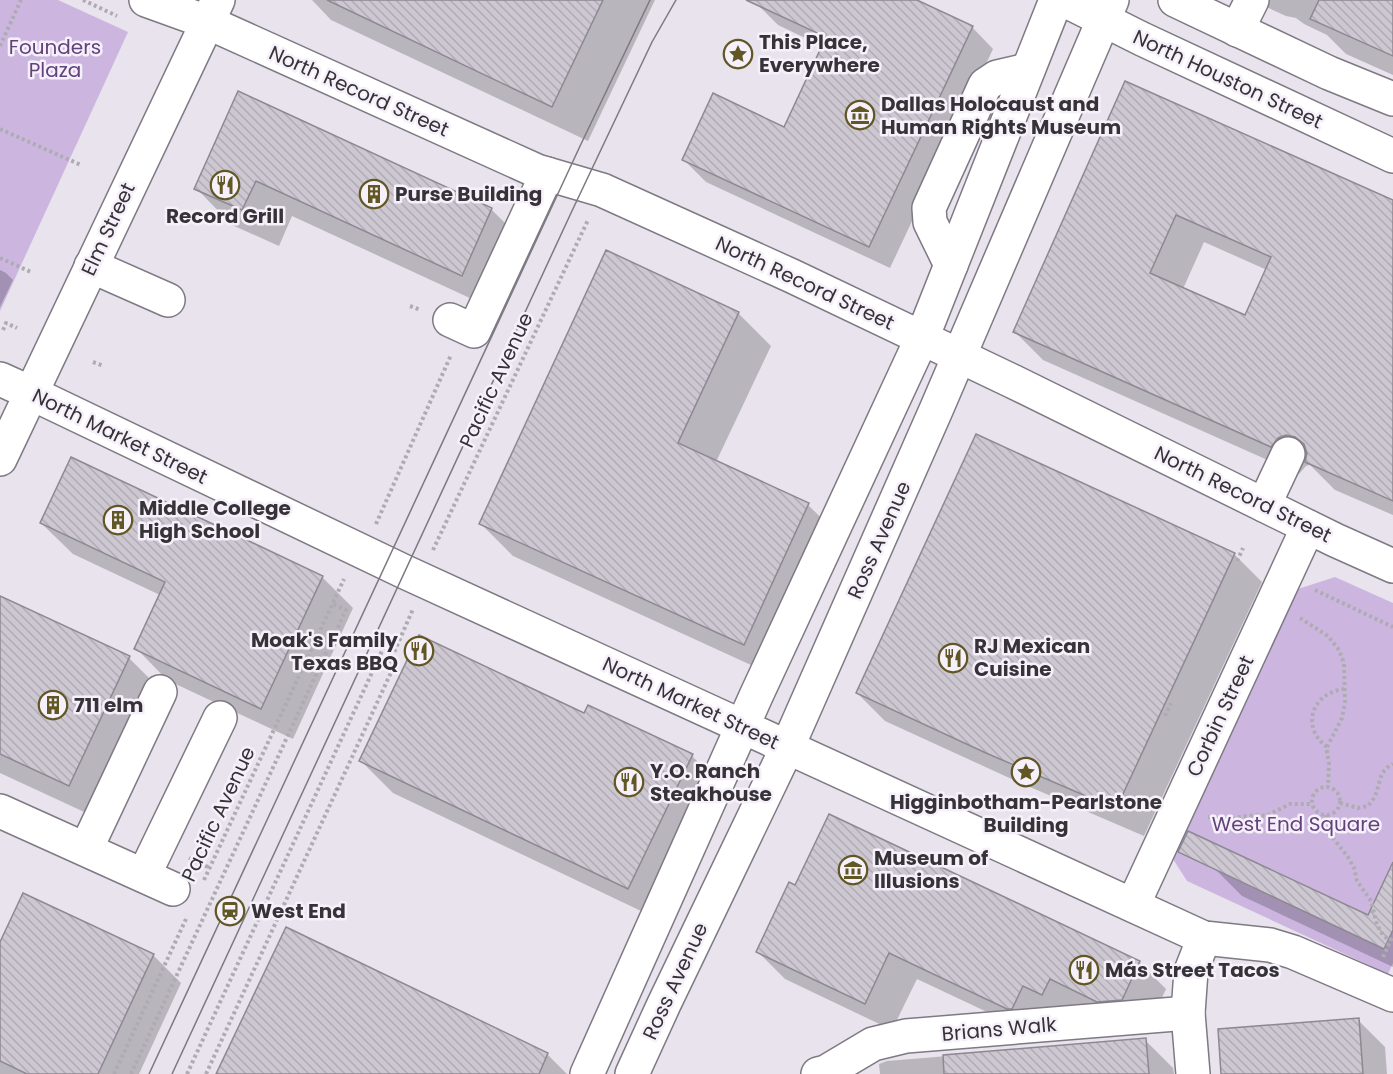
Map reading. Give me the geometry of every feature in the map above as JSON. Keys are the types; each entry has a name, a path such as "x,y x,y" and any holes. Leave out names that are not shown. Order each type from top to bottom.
{"street":[{"path":"184,0 212,11"},
{"path":"587,1074 742,726 921,338 1056,0"},
{"name":"North Houston Street","path":"1064,0 1108,10 1142,39 1393,156"},
{"path":"1175,0 1392,102"},
{"path":"1237,30 1252,0"},
{"name":"North Record Street","path":"136,10 212,11 547,174 602,190 792,276 1393,566"},
{"name":"Ross Avenue","path":"632,1074 787,748 1108,10"},
{"name":"Elm Street","path":"0,459 212,11"},
{"path":"457,323 474,331 547,174"},
{"path":"91,266 168,300"},
{"name":"North Market Street","path":"0,379 396,567 1204,938 1270,945 1293,952 1393,995"},
{"path":"1264,505 1288,454"},
{"name":"Corbin Street","path":"1133,905 1308,526"},
{"path":"86,849 160,692"},
{"path":"144,875 220,718"},
{"path":"0,811 188,896"},
{"path":"1193,1074 1188,1013 1191,971 1204,938"},
{"path":"626,987 664,1004"},
{"name":"Brians Walk","path":"818,1074 826,1072 873,1044 906,1036 1188,1013"}],"path":[{"path":"0,46 21,0"},
{"path":"83,0 136,10"},
{"path":"0,129 81,165"},
{"name":"Pacific Avenue","path":"431,553 588,220"},
{"path":"0,258 31,272"},
{"path":"3,330 6,323 17,328"},
{"path":"375,526 457,323"},
{"path":"93,362 104,366"},
{"path":"1237,561 1243,548"},
{"name":"Pacific Avenue","path":"114,1074 188,896 346,576"},
{"path":"1312,588 1393,627"},
{"path":"206,1074 394,666 389,664 416,603"},
{"path":"131,1074 346,610 333,604"},
{"path":"1299,617 1328,636 1339,650 1344,663 1345,702 1342,718 1327,747 1328,787"},
{"path":"187,1074 387,640 398,645"},
{"path":"1327,747 1314,734 1311,718 1321,699 1329,693 1344,689"},
{"path":"1165,716 1171,703"},
{"path":"1340,803 1358,808 1368,806 1374,797 1385,768 1393,764"},
{"path":"1328,787 1336,791 1340,803 1337,811 1326,816 1315,811 1312,799 1316,791 1328,787"},
{"path":"1206,817 1224,819 1266,816 1290,804 1312,804"},
{"path":"1326,816 1329,833 1348,857 1358,881 1371,901 1377,926 1390,941"},
{"path":"1383,958 1393,935"}],"green space":[{"name":"Founders Plaza","path":"0,0 58,0 128,32 0,311"},
{"name":"West End Square","path":"1335,577 1393,603 1393,963 1388,974 1187,881 1173,859 1298,589"}],"building":[{"path":"327,0 603,0 552,107"},
{"name":"Dallas Holocaust and Human Rights Museum","path":"746,0 917,0 973,26 869,247 682,160 713,93 784,127 826,37"},
{"path":"1319,0 1393,0 1393,56 1310,19"},
{"path":"1125,81 1393,200 1393,501 1305,462 1307,453 1304,444 1295,437 1286,435 1278,438 1271,447 1013,332","holes":["1176,215 1271,257 1245,315 1150,273"]},
{"name":"Purse Building","path":"238,91 492,208 462,276 256,181 242,210 194,189"},
{"path":"606,250 739,312 678,443 809,503 744,645 479,524"},
{"path":"976,434 1235,553 1116,809 986,753 856,693"},
{"path":"71,457 323,576 261,709 134,649 165,582 40,523"},
{"name":"711 elm","path":"0,596 130,656 69,786 0,754"},
{"path":"419,635 584,713 588,705 693,754 628,889 359,761"},
{"path":"829,814 1140,961 1122,1000 1097,1002 1050,979 1042,995 1023,986 1012,1009 1007,1009 889,953 865,1004 756,952 789,882 795,885"},
{"path":"1188,831 1368,915 1393,862 1393,930 1384,949 1178,852"},
{"path":"23,893 154,954 98,1074 27,1074 0,1061 0,942"},
{"path":"286,927 548,1053 539,1074 216,1074"},
{"path":"1359,1018 1363,1074 1221,1074 1218,1029"},
{"path":"1146,1038 1149,1074 944,1074 943,1055"}],"tram line":[{"path":"149,1074 650,0"},
{"path":"172,1074 571,213 652,42 676,0"}],"place":[{"name":"This Place, Everywhere","path":"738,54"},
{"name":"Dallas Holocaust and Human Rights Museum","path":"860,115"},
{"name":"Record Grill","path":"225,185"},
{"name":"Purse Building","path":"374,194"},
{"name":"Middle College High School","path":"118,520"},
{"name":"Moak's Family Texas BBQ","path":"419,651"},
{"name":"RJ Mexican Cuisine","path":"953,658"},
{"name":"711 elm","path":"53,705"},
{"name":"Higginbotham-Pearlstone Building","path":"1026,772"},
{"name":"Y.O. Ranch Steakhouse","path":"629,782"},
{"name":"Museum of Illusions","path":"853,870"},
{"name":"West End","path":"230,911"},
{"name":"Más Street Tacos","path":"1084,970"}]}
